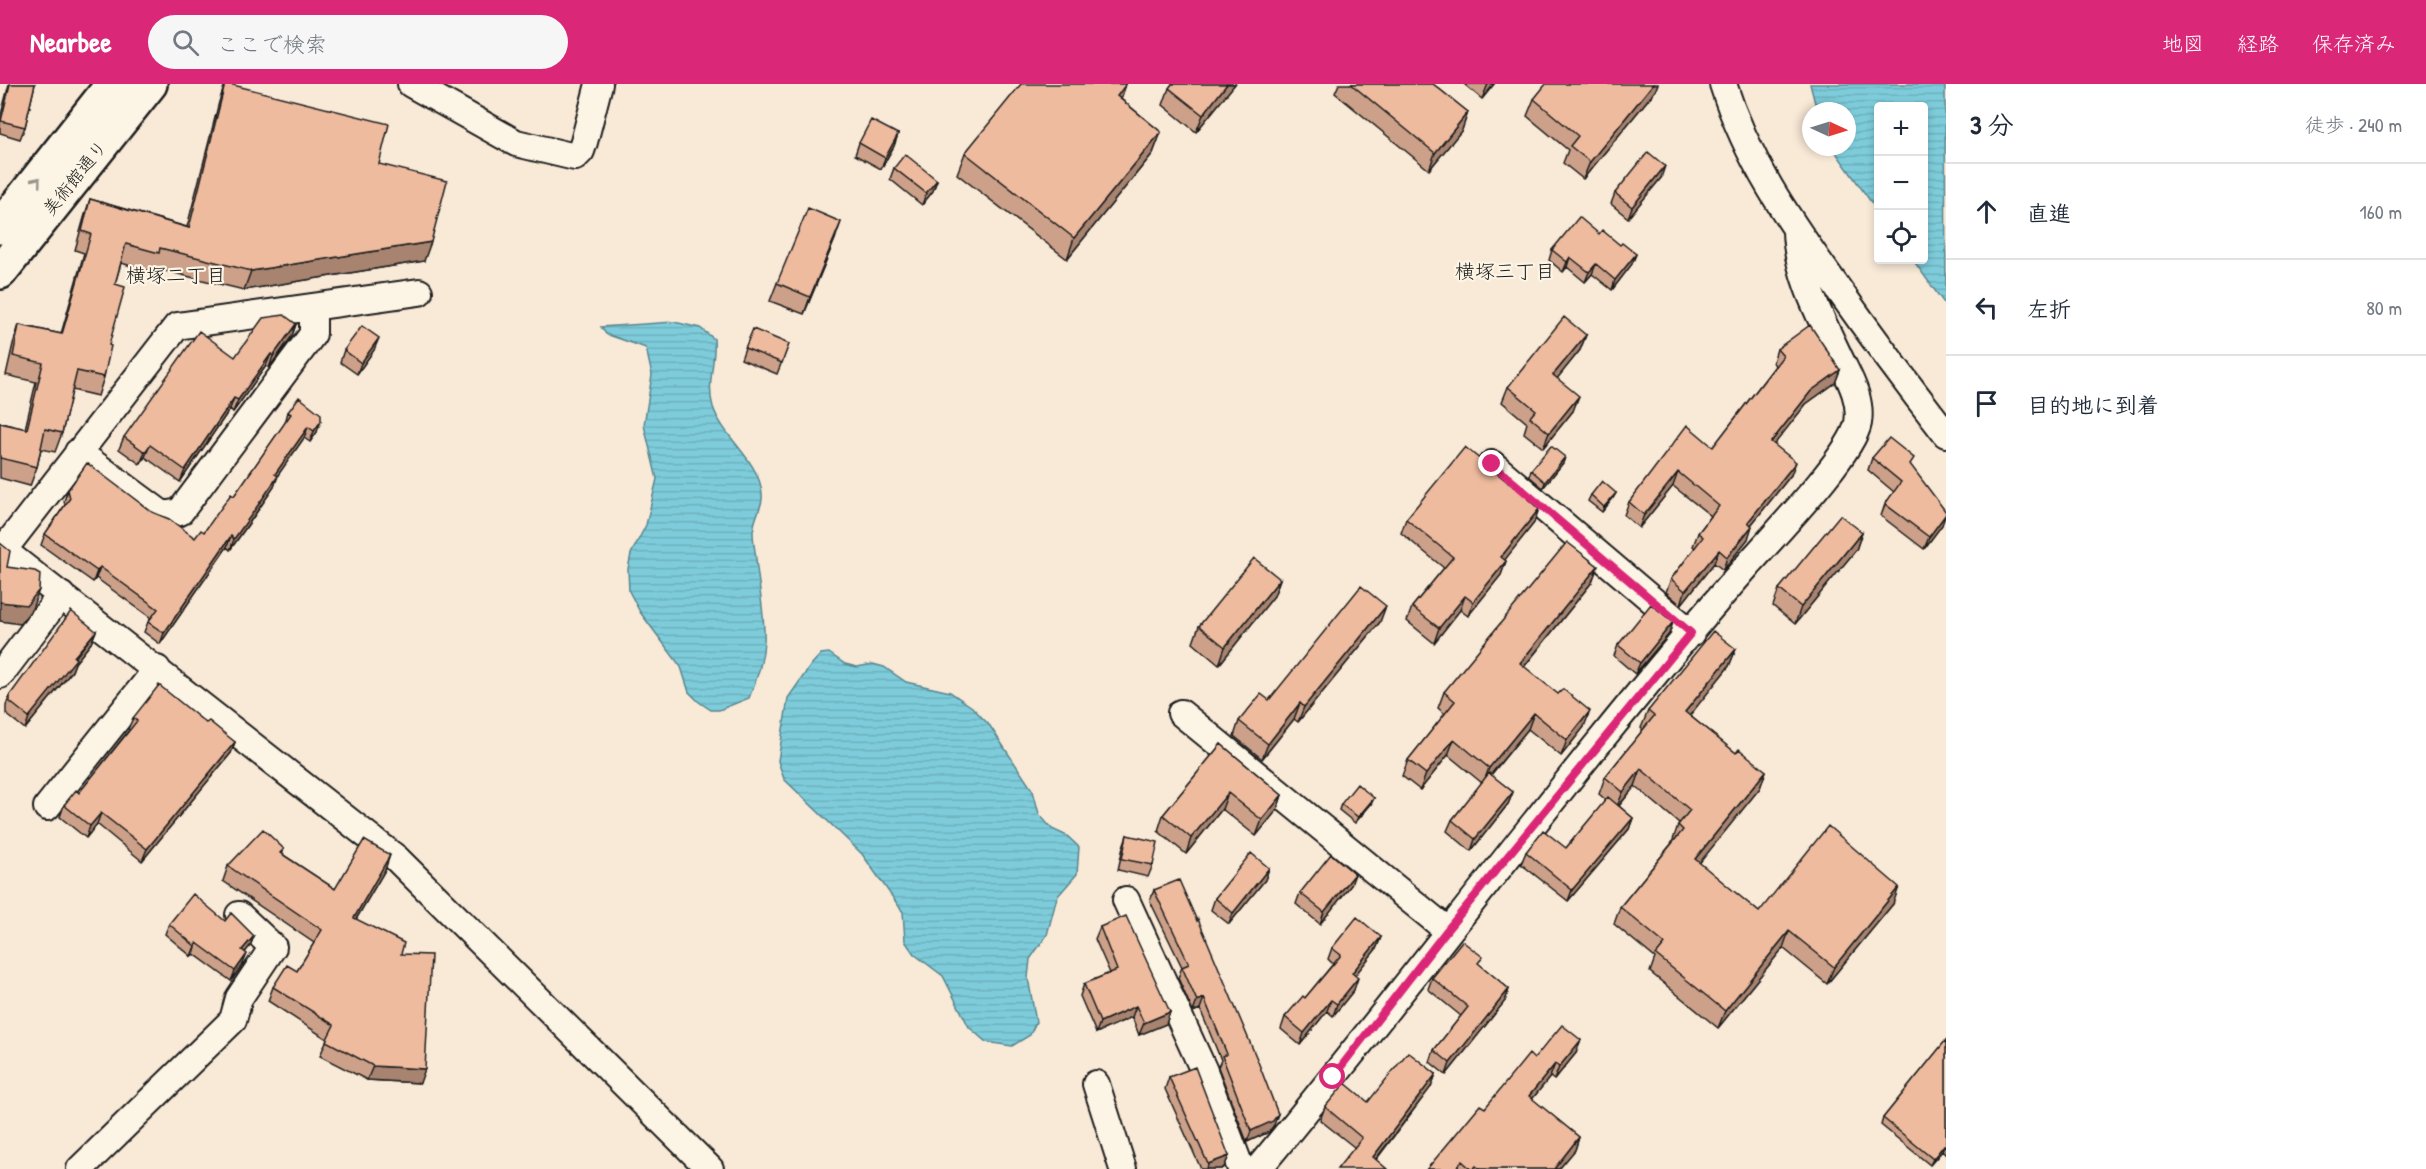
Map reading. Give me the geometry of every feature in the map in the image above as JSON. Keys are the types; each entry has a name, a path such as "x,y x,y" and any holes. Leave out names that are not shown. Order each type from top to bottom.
{"street":[{"name":"美術館通り","path":"0,227 113,84"},
{"name":"美術館通り","path":"0,272 150,84"},
{"path":"411,84 516,143 575,157 581,151 584,142 599,84"},
{"path":"1723,84 1745,141 1763,177 1796,231 1886,357 1946,434"},
{"path":"1258,1169 1447,930 1847,447 1858,426 1859,416 1855,391 1800,263 1796,231"},
{"path":"419,292 177,326 2,548 396,858 710,1169"},
{"path":"78,452 164,515 180,512 313,334 313,307"},
{"path":"1492,464 1691,633"},
{"path":"0,675 61,595"},
{"path":"47,807 157,669"},
{"path":"1181,713 1447,930"},
{"path":"1126,900 1204,1071 1241,1169"},
{"path":"80,1169 233,1020 239,998 273,947 239,915"},
{"path":"1096,1084 1123,1169"}],"water":[{"path":"1810,84 1945,84 1946,306 1916,264 1928,264 1928,102 1874,102 1874,206 1838,156 1856,156 1856,102 1815,102"},
{"path":"674,322 700,328 714,339 710,390 713,407 723,426 755,470 762,496 753,532 764,629 761,661 749,698 719,710 711,710 689,692 681,667 640,612 629,591 628,569 631,554 646,525 657,479 644,425 652,375 646,348 606,334 601,327"},
{"path":"829,653 845,664 857,667 873,664 884,667 906,682 950,692 972,707 990,726 1033,791 1039,814 1052,829 1067,836 1079,847 1077,874 1057,897 1047,935 1030,959 1028,978 1036,1022 1030,1035 1012,1046 986,1042 969,1027 943,976 914,954 905,941 903,912 862,854 784,779 778,761 788,698 821,654"}],"building":[{"path":"10,84 35,84 25,127 1,121"},
{"path":"225,84 389,124 379,164 447,181 431,242 251,271 160,248 159,253 126,244 115,284 125,287 109,345 111,346 104,377 77,371 62,433 45,429 37,467 0,458 0,423 27,429 43,363 13,356 19,325 62,334 91,234 82,231 90,199 189,228"},
{"path":"1021,84 1126,84 1117,96 1161,132 1074,238 965,153"},
{"path":"1172,84 1227,84 1203,115 1169,88"},
{"path":"1351,84 1433,84 1468,112 1435,153"},
{"path":"1546,84 1653,84 1590,162 1570,146 1578,136 1534,99"},
{"path":"871,120 898,134 885,158 859,143"},
{"path":"1648,152 1665,166 1632,207 1615,193"},
{"path":"905,154 937,180 926,193 894,168"},
{"path":"808,208 841,222 810,297 777,283"},
{"path":"1579,217 1599,234 1602,230 1620,245 1622,243 1636,254 1615,280 1596,264 1589,272 1570,257 1567,262 1552,250"},
{"path":"284,315 296,324 238,400 234,398 185,470 150,445 145,452 124,437 199,331 235,357 263,318"},
{"path":"1564,317 1586,335 1553,375 1579,396 1549,433 1530,417 1536,410 1508,387"},
{"path":"1810,325 1840,370 1811,391 1771,442 1796,462 1748,522 1752,526 1727,557 1719,550 1685,591 1671,579 1703,537 1698,533 1719,506 1678,472 1644,515 1629,502 1687,425 1713,447 1783,356 1777,349"},
{"path":"362,326 379,338 361,363 344,350"},
{"path":"753,329 789,344 782,363 745,348"},
{"path":"299,397 321,414 321,421 314,431 308,427 275,474 278,476 254,511 234,539 231,536 164,633 148,622 158,609 100,567 97,571 45,534 70,498 68,490 87,463 152,512 169,519 195,538 201,530 204,532 231,494 234,496 291,414 288,412"},
{"path":"1889,438 1914,458 1910,464 1946,512 1929,537 1885,504 1901,482 1872,458"},
{"path":"1551,446 1565,457 1545,482 1531,470"},
{"path":"1465,447 1514,487 1516,485 1530,497 1528,499 1539,509 1501,557 1506,561 1473,602 1465,596 1439,628 1412,607 1453,557 1406,519"},
{"path":"1602,481 1616,493 1604,507 1591,495"},
{"path":"1840,515 1862,532 1801,607 1779,589"},
{"path":"1567,542 1598,566 1520,663 1558,694 1563,689 1590,711 1567,740 1534,713 1489,768 1454,739 1426,774 1408,760 1455,701 1444,692"},
{"path":"0,543 10,551 7,567 35,571 40,574 39,590 27,605 0,602"},
{"path":"1254,558 1280,579 1225,647 1199,626"},
{"path":"1361,586 1386,606 1304,707 1300,703 1268,744 1239,721 1261,694 1269,700"},
{"path":"1651,604 1673,622 1640,663 1618,645"},
{"path":"71,611 96,631 29,717 10,702 10,695"},
{"path":"1713,631 1736,649 1685,712 1736,753 1739,749 1766,771 1695,859 1759,912 1828,826 1899,887 1834,967 1789,931 1725,1011 1656,955 1665,944 1620,907 1683,830 1678,825 1690,810 1641,769 1623,792 1605,777 1654,716 1648,711"},
{"path":"159,685 206,723 209,721 235,742 147,849 101,813 90,826 64,805 76,790 79,793 137,721 133,718"},
{"path":"1221,744 1282,795 1262,820 1228,793 1191,838 1163,815"},
{"path":"1489,773 1513,792 1475,839 1452,820"},
{"path":"1357,784 1374,798 1358,817 1341,804"},
{"path":"1608,797 1633,818 1572,890 1526,852 1543,830 1566,848"},
{"path":"263,829 284,849 280,853 335,889 364,840 390,855 354,918 404,943 401,954 431,955 425,1069 373,1066 326,1041 334,1025 273,987 287,965 297,971 322,930 228,866"},
{"path":"1127,835 1158,842 1153,865 1122,859"},
{"path":"1251,853 1269,868 1233,913 1215,898"},
{"path":"1331,854 1355,874 1324,912 1300,893"},
{"path":"1179,880 1197,921 1198,919 1278,1114 1273,1121 1251,1131 1222,1056 1227,1054 1204,998 1197,1001 1182,967 1189,964 1154,890"},
{"path":"193,894 225,921 231,913 254,936 242,950 247,954 235,971 197,943 195,946 169,924"},
{"path":"1126,916 1170,1012 1144,1023 1136,1006 1100,1022 1084,984 1117,970 1100,927"},
{"path":"1357,917 1381,937 1352,973 1358,978 1337,1004 1331,1000 1304,1033 1285,1017 1303,996 1305,998 1341,955 1332,948"},
{"path":"1462,941 1483,957 1478,963 1509,989 1450,1063 1434,1050 1468,1007 1432,978"},
{"path":"1562,1025 1581,1040 1559,1067 1555,1064 1529,1096 1579,1137 1554,1169 1480,1169 1476,1166 1471,1169 1462,1161 1456,1169 1427,1169 1480,1105 1485,1108 1529,1054 1534,1059"},
{"path":"1946,1040 1946,1146 1944,1145 1933,1159 1883,1118"},
{"path":"1408,1052 1436,1074 1373,1157 1387,1169 1337,1169 1362,1138 1325,1107 1345,1083 1368,1102"},
{"path":"1195,1067 1229,1156 1208,1164 1169,1077"}],"district":[{"name":"横塚三丁目","path":"1505,271"},
{"name":"横塚二丁目","path":"176,275"}],"route":[{"path":"1333,1077 1447,930 1691,633 1492,464"}]}
